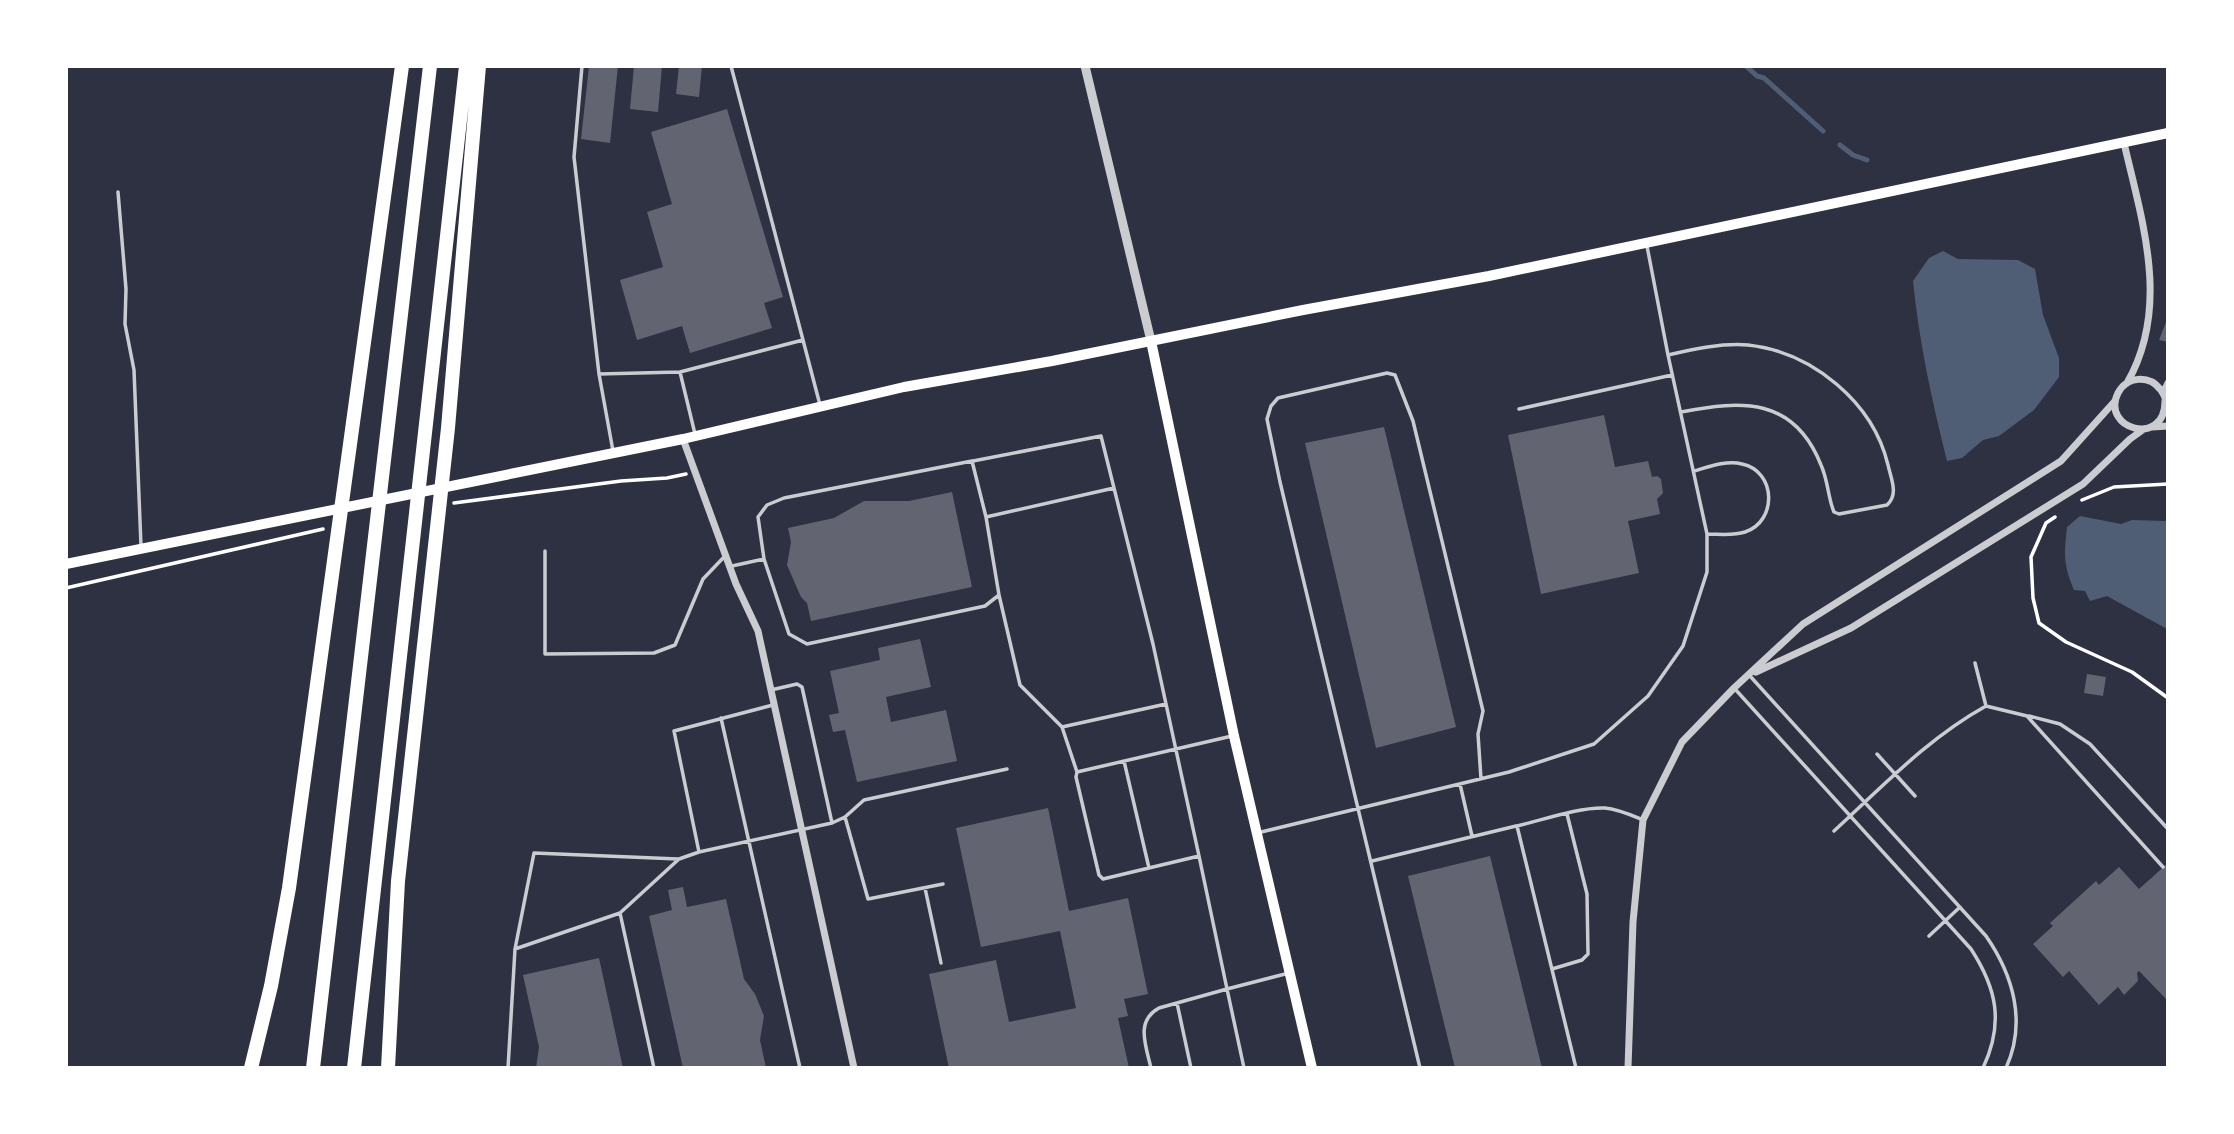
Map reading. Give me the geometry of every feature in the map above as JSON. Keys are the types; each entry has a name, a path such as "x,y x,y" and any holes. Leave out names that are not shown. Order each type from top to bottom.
{"highway":[{"path":"251,1068 271,986 289,888 402,66"},
{"path":"313,1068 430,66"},
{"path":"354,1068 466,66"},
{"path":"388,1068 398,881 448,428 479,66"}],"main road":[{"path":"66,564 683,439 904,387 1647,244 2168,133"},
{"path":"1151,341 1234,736 1312,1068"}],"street":[{"path":"1085,66 1151,341"},
{"path":"1628,1068 1633,922 1643,820 1682,742 1734,688 1803,624 2061,461 2115,401 2136,368 2146,338 2152,290 2147,239 2124,142"},
{"path":"2127,383 2135,379 2151,381 2165,399"},
{"path":"1749,675 1851,628 2083,484 2130,439 2163,416 2168,383"},
{"path":"2115,401 2118,416 2136,429 2168,426"},
{"path":"683,439 725,555 758,631 854,1068"}],"lane":[{"path":"582,66 574,157 599,374 613,453"},
{"path":"731,66 821,407"},
{"path":"118,192 127,289 125,324 134,370 141,548"},
{"path":"1256,833 1481,779 1594,744 1648,696 1683,646 1707,572 1707,534 1647,244"},
{"path":"599,374 680,372 803,340"},
{"path":"1668,355 1710,347 1747,345 1787,354 1823,373 1850,397 1876,433 1885,455 1894,492 1893,500 1887,505 1839,514 1834,512 1823,468 1815,451 1804,433 1790,420 1773,412 1734,403 1681,412"},
{"path":"680,372 696,436"},
{"path":"1420,1068 1267,419 1271,406 1278,398 1387,373 1395,375 1413,421 1483,711 1478,734 1481,779"},
{"path":"1519,410 1672,374"},
{"path":"999,595 985,606 807,644 789,634 764,559 758,517 766,505 784,498 1101,436 1166,704 1244,1068"},
{"path":"972,461 1020,685 1062,727 1077,772 1099,875 1103,878 1199,856"},
{"path":"1693,471 1741,463 1761,475 1769,497 1768,509 1754,528 1744,533 1707,534"},
{"path":"986,517 1114,488"},
{"path":"545,551 545,654 654,653 675,645 703,579 725,555"},
{"path":"730,567 764,559"},
{"path":"1975,663 1986,706"},
{"path":"1749,675 1986,936 1998,954 2008,972 2016,1014 2015,1034 2006,1068"},
{"path":"770,691 797,684 802,687 832,823"},
{"path":"1734,688 1971,949 1981,964 1994,997 1995,1033 1983,1068"},
{"path":"1062,727 1166,704"},
{"path":"699,852 673,734 677,729 773,705"},
{"path":"1834,831 1895,774 1955,725 1986,706 2060,724 2090,744 2168,829"},
{"path":"2027,716 2163,867"},
{"path":"721,718 800,1068"},
{"path":"1077,772 1234,736"},
{"path":"1877,754 1915,796"},
{"path":"1124,761 1149,868"},
{"path":"508,1068 515,949 534,853 679,859 699,852 832,823 845,817 864,800 1007,769"},
{"path":"1460,784 1472,836"},
{"path":"1372,862 1472,836 1605,808 1623,811 1643,820"},
{"path":"1552,970 1583,961 1588,954 1587,894 1567,814"},
{"path":"845,817 866,898 871,900 943,884"},
{"path":"1517,826 1576,1068"},
{"path":"515,949 620,913 679,859"},
{"path":"925,888 941,962"},
{"path":"1929,936 1960,908"},
{"path":"620,913 654,1068"},
{"path":"1151,1068 1144,1035 1146,1019 1151,1012 1291,972"},
{"path":"1177,1003 1191,1068"}],"path":[{"path":"2078,502 2114,487 2168,484"},
{"path":"2057,516 2046,523 2031,557 2033,598 2039,623 2066,642 2132,672 2168,698"}],"water":[{"path":"1943,251 1958,259 2018,260 2035,269 2043,315 2059,358 2059,377 2034,410 1999,436 1983,440 1962,458 1947,461 1927,371 1913,281 1929,258"},
{"path":"2080,516 2121,524 2132,520 2167,521 2167,629 2107,596 2090,601 2085,591 2074,590 2066,566 2065,545 2067,527"}],"building":[{"path":"589,66 618,66 610,143 581,139"},
{"path":"634,66 662,66 658,112 630,109"},
{"path":"679,66 702,66 699,97 676,94"},
{"path":"727,109 783,297 764,303 772,328 690,353 682,326 637,340 620,280 663,267 647,212 672,204 651,132"},
{"path":"2168,317 2168,342 2159,340"},
{"path":"1604,415 1615,467 1648,461 1652,477 1661,479 1663,493 1657,499 1660,514 1628,521 1639,573 1541,594 1508,435"},
{"path":"1384,427 1456,727 1376,748 1305,443"},
{"path":"952,492 972,587 811,621 807,603 801,597 787,565 791,542 788,528 834,518 864,501 909,501"},
{"path":"920,639 931,687 886,697 891,722 946,710 957,761 857,782 845,730 833,732 829,715 839,713 830,671 880,660 878,648"},
{"path":"2087,674 2106,677 2103,696 2084,693"},
{"path":"1048,808 1069,911 1128,898 1148,994 1124,999 1128,1016 1118,1018 1129,1068 949,1068 929,974 996,960 1009,1022 1076,1008 1060,931 981,947 956,828"},
{"path":"1490,856 1542,1068 1455,1068 1408,876"},
{"path":"2168,863 2168,1001 2139,971 2138,981 2124,995 2118,987 2099,1005 2069,971 2063,977 2033,944 2053,926 2050,923 2096,881 2099,885 2119,867 2139,889"},
{"path":"683,887 687,907 726,899 744,979 755,994 764,1016 760,1040 766,1068 683,1068 649,916 672,910 668,890"},
{"path":"599,958 623,1068 536,1068 539,1047 523,975"}],"waterway":[{"path":"1746,66 1757,76 1764,78 1823,131"},
{"path":"1840,145 1853,155 1867,160"}]}
